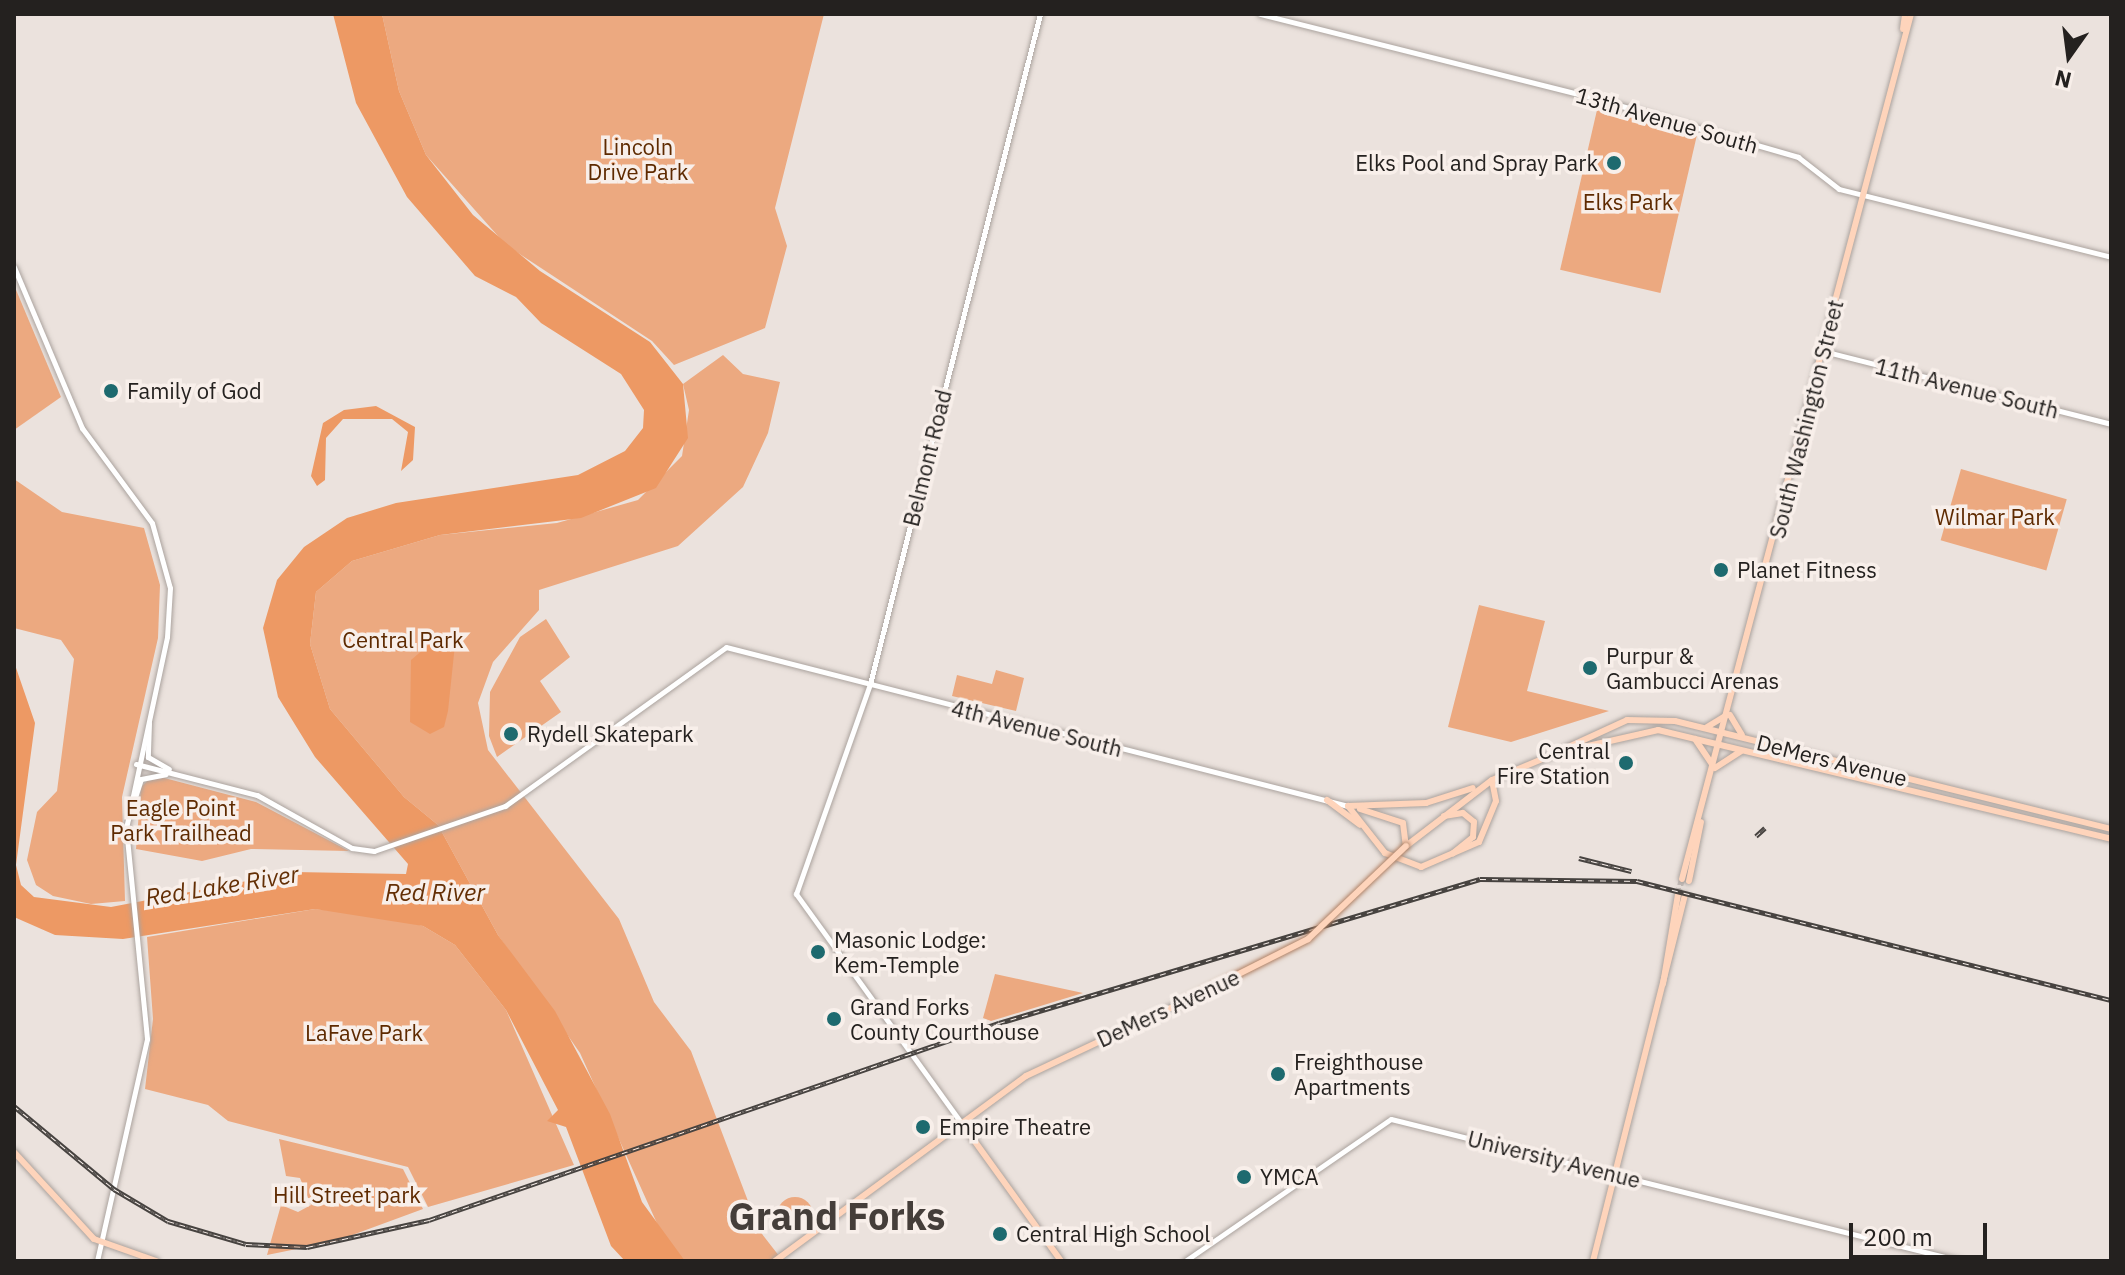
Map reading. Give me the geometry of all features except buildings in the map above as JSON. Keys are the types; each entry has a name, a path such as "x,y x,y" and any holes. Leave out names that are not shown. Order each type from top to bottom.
{"main road":[{"name":"South Washington Street","path":"1903,37 1905,14"},
{"name":"South Washington Street","path":"1685,880 1911,14"},
{"path":"1704,728 1730,712 1749,739"},
{"name":"DeMers Avenue","path":"775,1261 1052,1060 1183,1002 1308,939 1406,846 1476,787 1557,753 1609,725 1660,719 1704,728 2111,829"},
{"path":"1609,725 1613,738"},
{"name":"DeMers Avenue","path":"1557,753 1658,730 2111,839"},
{"path":"1693,737 1714,769 1745,751"},
{"path":"1877,784 1880,773"},
{"path":"1439,861 1489,830 1496,801 1492,780"},
{"path":"1348,806 1426,803 1476,787"},
{"path":"1327,800 1401,864 1439,861 1469,843 1476,829 1463,813 1437,820"},
{"path":"1348,806 1372,836"},
{"path":"1348,806 1403,823 1406,846"},
{"path":"1593,1261 1663,988 1682,894"},
{"path":"963,1125 1061,1261"},
{"path":"14,1152 101,1243 156,1261"}],"street":[{"name":"Belmont Road","path":"963,1125 796,894 870,684 1040,14"},
{"name":"13th Avenue South","path":"1260,14 1793,155 1835,187 2111,257"},
{"path":"14,267 82,428 152,523 168,578 170,621 136,764 126,828 145,1008 145,1058 97,1261"},
{"name":"11th Avenue South","path":"1823,351 2111,424"},
{"name":"4th Avenue South","path":"188,777 257,795 359,850 384,848 505,806 726,647 1348,806"},
{"path":"151,704 148,757 188,777"},
{"path":"136,764 188,777"},
{"path":"130,803 148,773 188,777"},
{"name":"University Avenue","path":"1185,1261 1382,1120 1615,1174 1961,1261"}],"green space":[{"name":"Lincoln Drive Park","path":"382,14 824,14 775,208 787,246 765,328 674,365 652,341 506,245 426,155 399,91"},
{"name":"Elks Park","path":"1597,110 1697,133 1660,293 1560,270"},
{"path":"14,285 61,397 14,430"},
{"name":"Central Park","path":"723,355 743,374 780,382 768,433 743,487 678,546 539,590 539,610 493,662 478,703 488,750 619,919 654,1002 691,1051 759,1230 783,1261 684,1261 660,1230 580,1053 498,935 438,825 404,797 330,709 310,644 316,592 352,561 440,535 557,523 638,500 682,456 689,410 683,384"},
{"name":"Wilmar Park","path":"1961,469 2067,499 2046,570 1941,540"},
{"path":"14,479 62,512 144,528 160,585 158,638 122,797 125,901 91,904 53,896 36,885 27,860 37,812 57,791 74,659 61,640 14,628"},
{"path":"1479,605 1545,621 1527,691 1609,711 1511,742 1448,727"},
{"path":"546,619 570,657 540,681 561,712 497,757 489,736 490,692 520,637"},
{"path":"996,670 1024,678 1016,711 952,696 957,675 992,684"},
{"name":"Eagle Point Park Trailhead","path":"153,775 256,802 349,851 251,849 202,861 136,849 141,787"},
{"name":"LaFave Park","path":"315,909 385,916 423,926 455,945 506,1010 574,1165 428,1207 408,1167 228,1121 208,1105 145,1089 153,1019 147,937"},
{"path":"995,974 1083,993 991,1021 983,1018"},
{"name":"Hill Street park","path":"279,1139 403,1169 423,1209 336,1241 267,1255 281,1205 298,1212 311,1205 300,1178 286,1176"},
{"path":"795,1197 808,1202 813,1215 808,1228 795,1233 782,1228 777,1215 782,1202"}],"water":[{"name":"Red River","path":"333,14 382,14 399,91 426,155 473,215 540,271 650,342 683,384 688,438 656,488 581,518 440,535 352,561 316,592 310,644 330,709 404,797 438,825 498,935 555,1011 610,1114 642,1202 685,1261 625,1261 611,1246 566,1127 547,1121 558,1110 506,1010 455,945 423,926 315,909 123,939 55,935 14,917 14,662 35,723 16,865 21,885 34,897 111,907 294,872 406,874 408,864 315,757 278,697 263,628 277,580 304,547 347,518 396,503 578,475 625,451 643,428 644,410 621,374 541,323 516,297 475,276 407,197 356,103"},
{"path":"376,406 415,427 413,460 401,471 408,432 392,419 343,419 326,438 325,480 317,486 311,476 323,423 344,410"},
{"path":"444,632 456,635 448,711 444,727 430,734 410,722 411,660"}],"tunnel":[{"path":"1678,894 1682,879"}],"railway":[{"path":"1756,836 1765,828"},
{"path":"1579,858 1631,871"},
{"path":"14,1106 114,1189 168,1221 246,1244 307,1247 429,1220 999,1023 1480,879 1637,881 2111,1000"}],"place":[{"name":"Elks Pool and Spray Park","path":"1614,163"},
{"name":"Family of God","path":"111,391"},
{"name":"Planet Fitness","path":"1721,570"},
{"name":"Purpur & Gambucci Arenas","path":"1590,668"},
{"name":"Rydell Skatepark","path":"511,734"},
{"name":"Central Fire Station","path":"1626,763"},
{"name":"Masonic Lodge: Kem-Temple","path":"818,952"},
{"name":"Grand Forks County Courthouse","path":"834,1019"},
{"name":"Freighthouse Apartments","path":"1278,1074"},
{"name":"Empire Theatre","path":"923,1127"},
{"name":"YMCA","path":"1244,1177"},
{"name":"Central High School","path":"1000,1234"}],"district":[{"name":"Grand Forks","path":"837,1216"}],"water label":[{"name":"Red Lake River","path":"222,886"}]}
